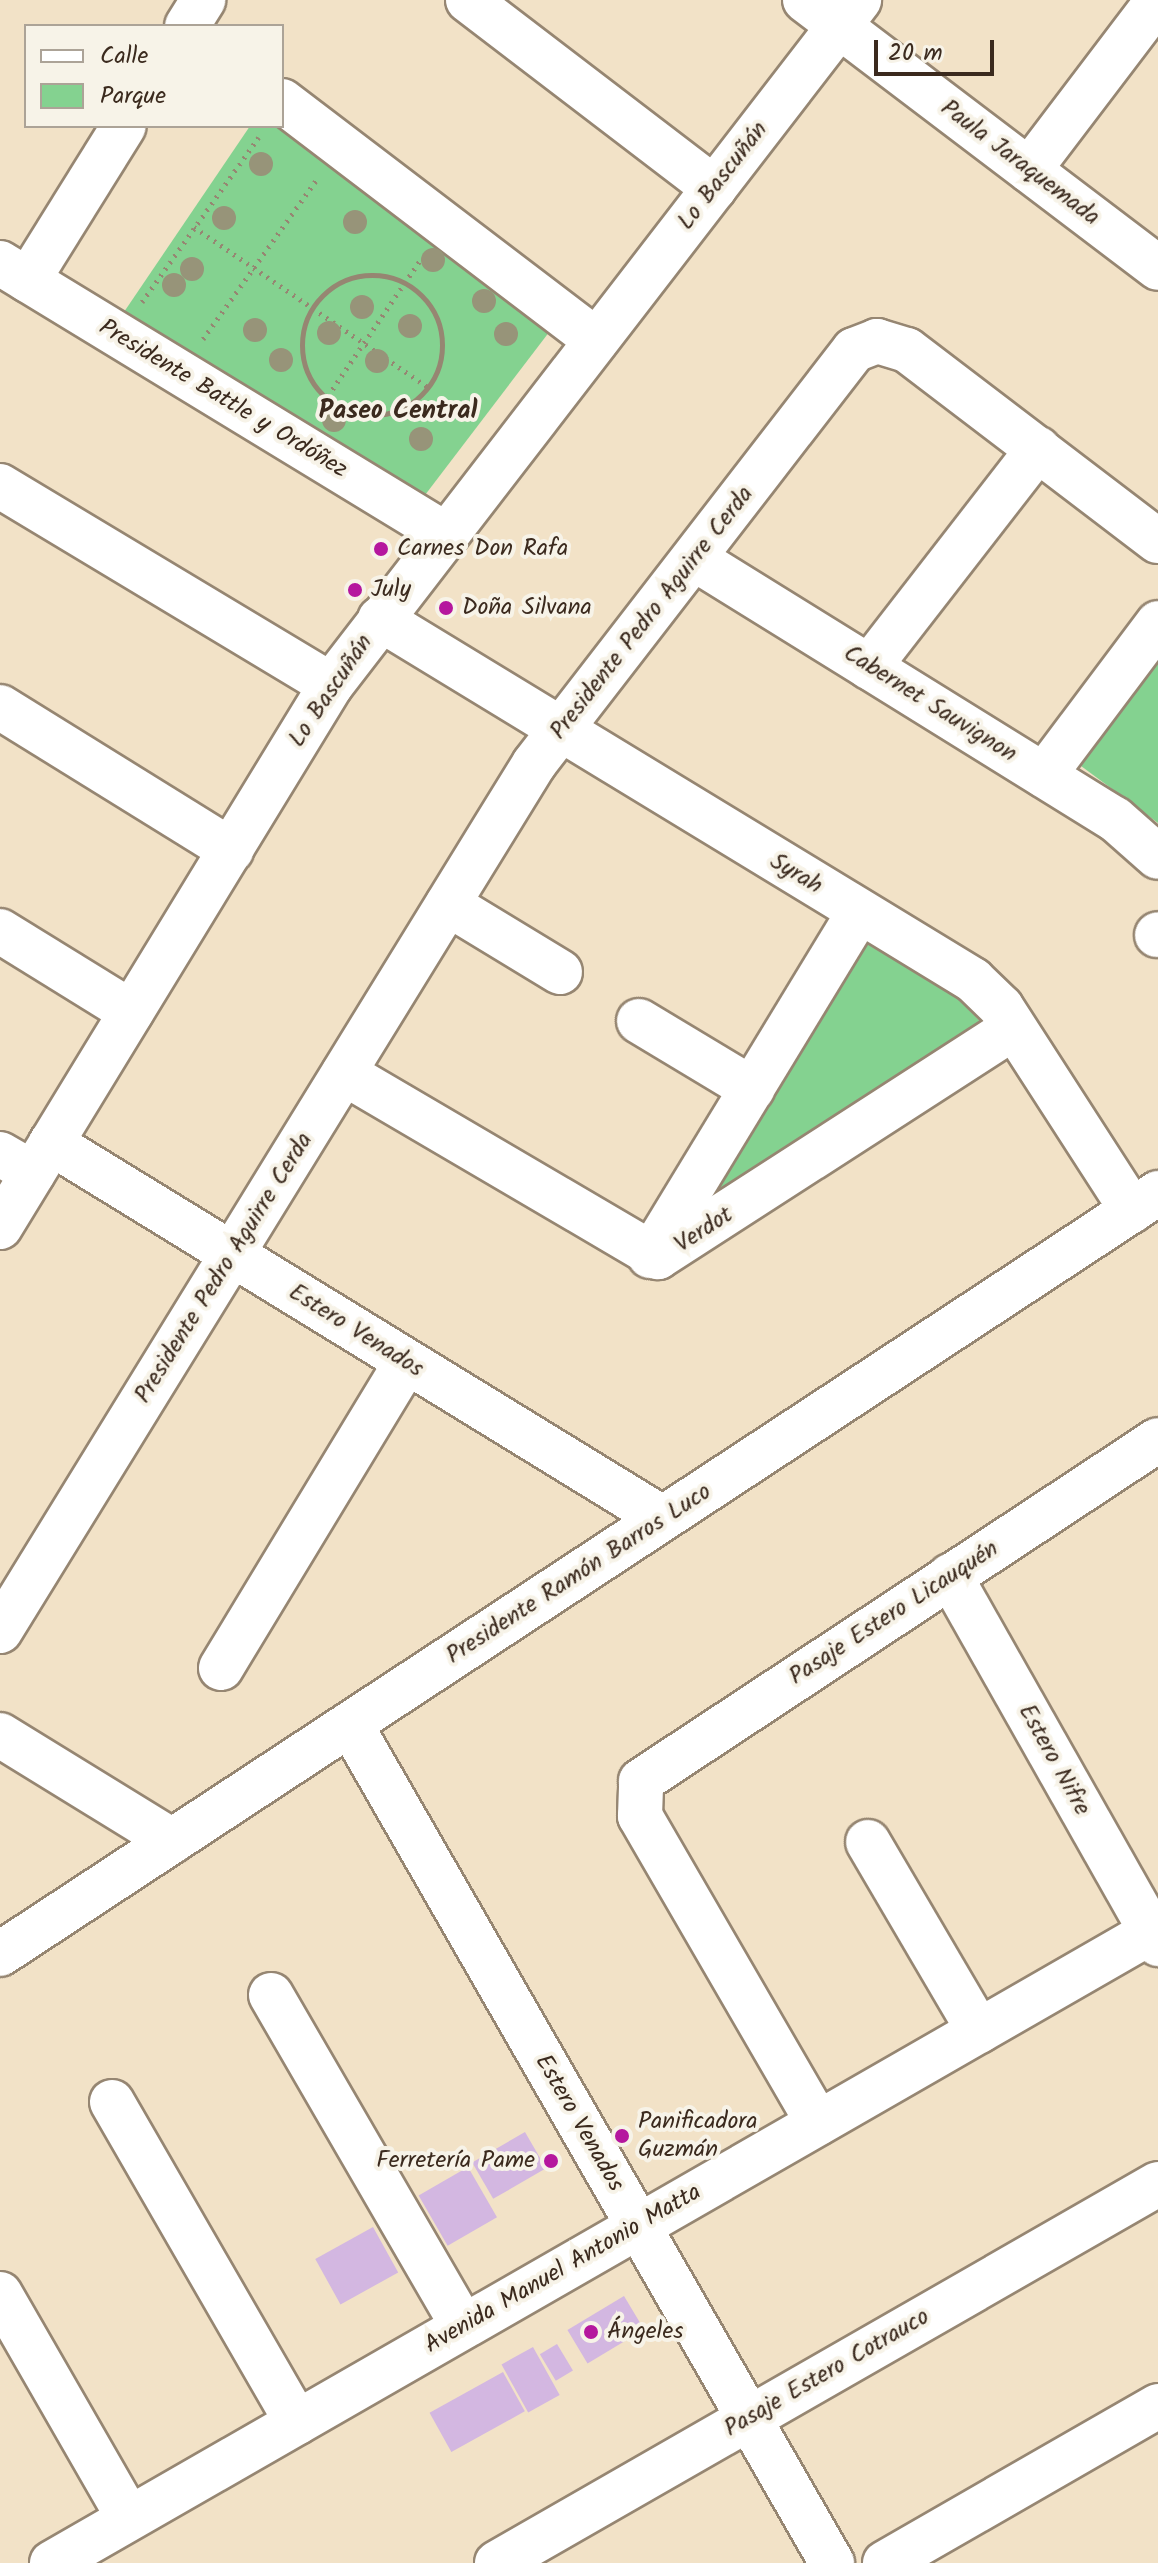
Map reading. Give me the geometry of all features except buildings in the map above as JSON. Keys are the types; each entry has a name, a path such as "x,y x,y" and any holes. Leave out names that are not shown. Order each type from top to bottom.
{"street":[{"path":"188,24 203,0"},
{"path":"468,0 714,188"},
{"name":"Paula Jaraquemada","path":"805,0 849,13 1029,170 1158,268"},
{"path":"1029,170 1158,0"},
{"name":"Lo Bascuñán","path":"0,1227 28,1157 131,1012 331,685 849,13"},
{"path":"284,103 596,340"},
{"path":"14,272 122,128"},
{"name":"Presidente Battle y Ordóñez","path":"14,272 445,534"},
{"name":"Presidente Pedro Aguirre Cerda","path":"0,1631 448,904 562,732 846,360 877,341 907,350 1038,449"},
{"path":"869,667 1038,449 1158,541"},
{"path":"0,486 331,685"},
{"name":"Cabernet Sauvignon","path":"695,559 1129,828 1158,857"},
{"name":"Syrah","path":"380,619 973,980 1014,1028 1145,1202"},
{"path":"1044,775 1158,623"},
{"path":"0,707 231,850"},
{"path":"448,904 560,972"},
{"path":"650,1256 859,912"},
{"path":"0,931 131,1012"},
{"path":"639,1021 752,1089"},
{"name":"Verdot","path":"344,1073 650,1256 668,1254 1014,1028"},
{"name":"Estero Venados","path":"28,1157 232,1255 662,1518"},
{"name":"Presidente Ramón Barros Luco","path":"0,1954 1145,1202"},
{"path":"221,1668 406,1362"},
{"name":"Pasaje Estero Licauquén","path":"818,2123 640,1816 636,1793 651,1772 1158,1440"},
{"name":"Estero Nifre","path":"950,1576 1156,1935"},
{"name":"Estero Venados","path":"350,1724 832,2563"},
{"path":"0,1735 172,1841"},
{"path":"868,1842 979,2031"},
{"name":"Avenida Manuel Antonio Matta","path":"56,2562 979,2031 1156,1935"},
{"path":"271,1995 463,2326"},
{"path":"112,2102 297,2422"},
{"name":"Pasaje Estero Cotrauco","path":"497,2563 1158,2184"},
{"path":"0,2294 129,2518"},
{"path":"885,2563 1158,2406"}],"path":[{"path":"119,336 267,128"},
{"path":"179,372 341,146"},
{"path":"194,227 366,341 429,388"},
{"path":"356,277 405,282 433,309 441,327 440,367 429,388 388,415 363,416 327,399 307,374 301,349 313,305 356,277"},
{"path":"294,442 327,399 405,282"}],"green space":[{"path":"249,128 279,128 553,327 422,499 124,312"},
{"path":"1158,646 1158,823 1077,763"},
{"path":"856,937 956,996 990,1032 679,1224"}],"place":[{"name":"Carnes Don Rafa","path":"381,549"},
{"name":"July","path":"355,590"},
{"name":"Doña Silvana","path":"446,608"},
{"name":"Panificadora Guzmán","path":"622,2136"},
{"name":"Ferretería Pame","path":"551,2161"},
{"name":"Ángeles","path":"591,2332"}],"district":[{"name":"Paseo Central","path":"398,412"}]}
